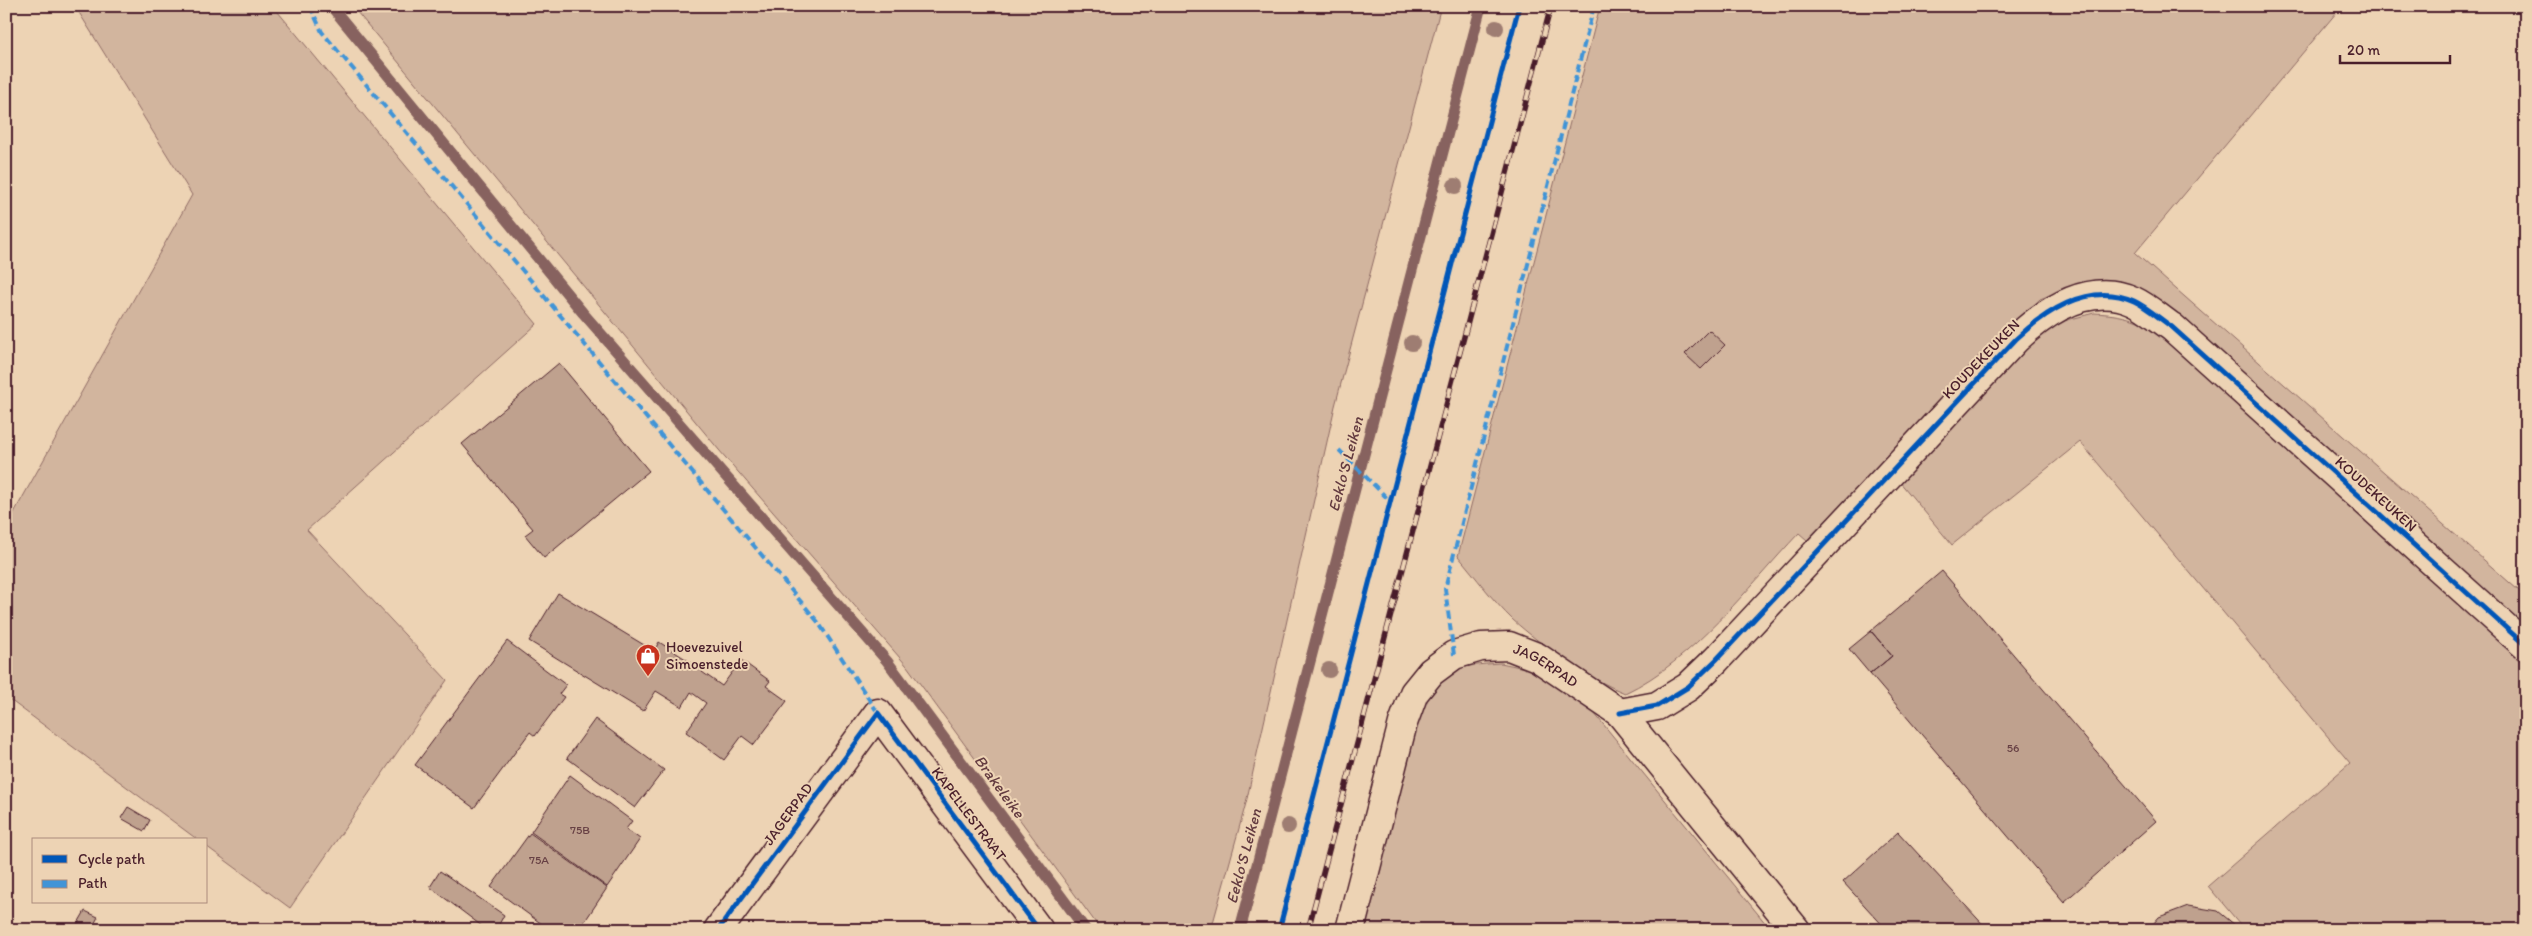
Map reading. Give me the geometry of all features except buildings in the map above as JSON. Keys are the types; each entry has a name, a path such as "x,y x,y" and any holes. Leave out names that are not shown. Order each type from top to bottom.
{"street":[{"name":"KOUDEKEUKEN","path":"1620,713 1658,706 1688,687 1716,660 2016,339 2037,319 2062,304 2084,296 2110,295 2134,301 2172,327 2526,646"},
{"name":"JAGERPAD","path":"1350,930 1402,723 1414,693 1431,672 1454,655 1481,647 1509,646 1537,657 1560,670 1620,713 1796,930"},
{"name":"JAGERPAD","path":"718,930 878,713"},
{"name":"KAPELLESTRAAT","path":"878,713 1039,930"}],"shaded area":[{"path":"75,6 273,6 537,324 307,530 447,680 290,908 208,847 208,838 195,838 6,697 6,527 192,195"},
{"path":"352,6 1441,6 1335,406 1246,803 1211,930 1101,930 907,666 719,450"},
{"path":"1600,6 2342,6 2135,253 2526,597 2526,627 2181,319 2067,289 2040,299 1807,540 1799,533 1718,621 1674,662 1650,679 1625,693 1596,679 1566,661 1513,620 1458,556"},
{"path":"2094,313 2137,321 2174,342 2526,661 2526,930 2245,930 2208,886 2350,763 2080,442 1952,545 1899,481 2030,340 2063,321"},
{"path":"1501,663 1529,669 1590,708 1771,930 1361,930 1421,703 1446,675 1454,671 1473,665"}],"waterway":[{"name":"Brakeleike","path":"331,6 583,313 887,661 1086,930"},
{"name":"Eeklo'S Leiken","path":"1240,930 1481,6"}],"railway":[{"path":"1308,930 1551,6"}],"marked path":[{"path":"310,6 322,32 818,622 878,713"},
{"path":"1454,655 1445,589 1594,6"},
{"path":"1339,450 1389,500"}],"cycle path":[{"path":"1279,930 1519,6"},
{"path":"1620,713 1657,706 1688,687 1716,660 2016,339 2055,309 2070,302 2101,294 2118,296 2134,301 2172,327 2526,646"},
{"path":"718,930 878,713 1039,930"}],"place":[{"name":"Hoevezuivel Simoenstede","path":"648,677"}]}
